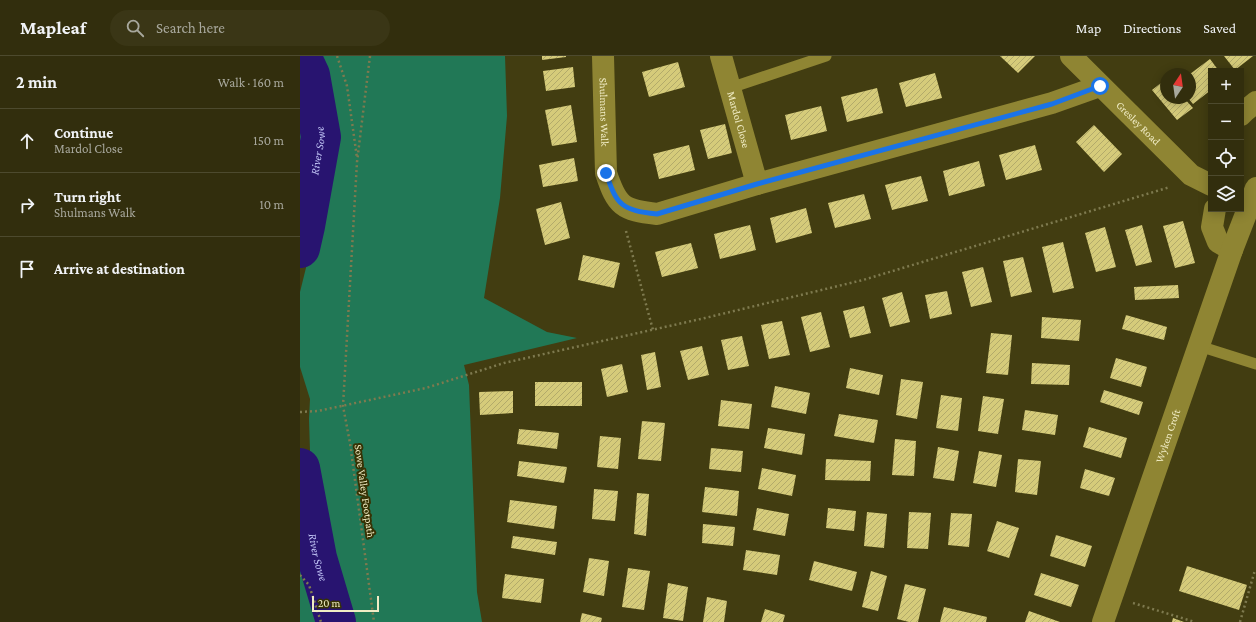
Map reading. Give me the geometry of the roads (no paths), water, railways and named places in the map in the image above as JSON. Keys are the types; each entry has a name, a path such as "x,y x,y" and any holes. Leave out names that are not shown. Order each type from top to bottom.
{"street":[{"name":"Shulmans Walk","path":"603,56 606,173 611,188 618,201 628,209 657,214 757,184"},
{"name":"Mardol Close","path":"721,56 757,184"},
{"name":"Gresley Road","path":"1071,56 1192,175 1208,183"},
{"path":"757,184 1052,104 1100,86"},
{"path":"1244,112 1256,102"},
{"name":"Wyken Croft","path":"1103,622 1232,250 1256,188"},
{"path":"1214,212 1212,227 1218,242 1232,250"}],"lane":[{"path":"730,88 826,56"},
{"path":"1199,346 1256,364"}],"waterway":[{"name":"River Sowe","path":"300,248 321,137 310,75 301,56"},
{"name":"River Sowe","path":"300,468 317,558 336,622"}]}
